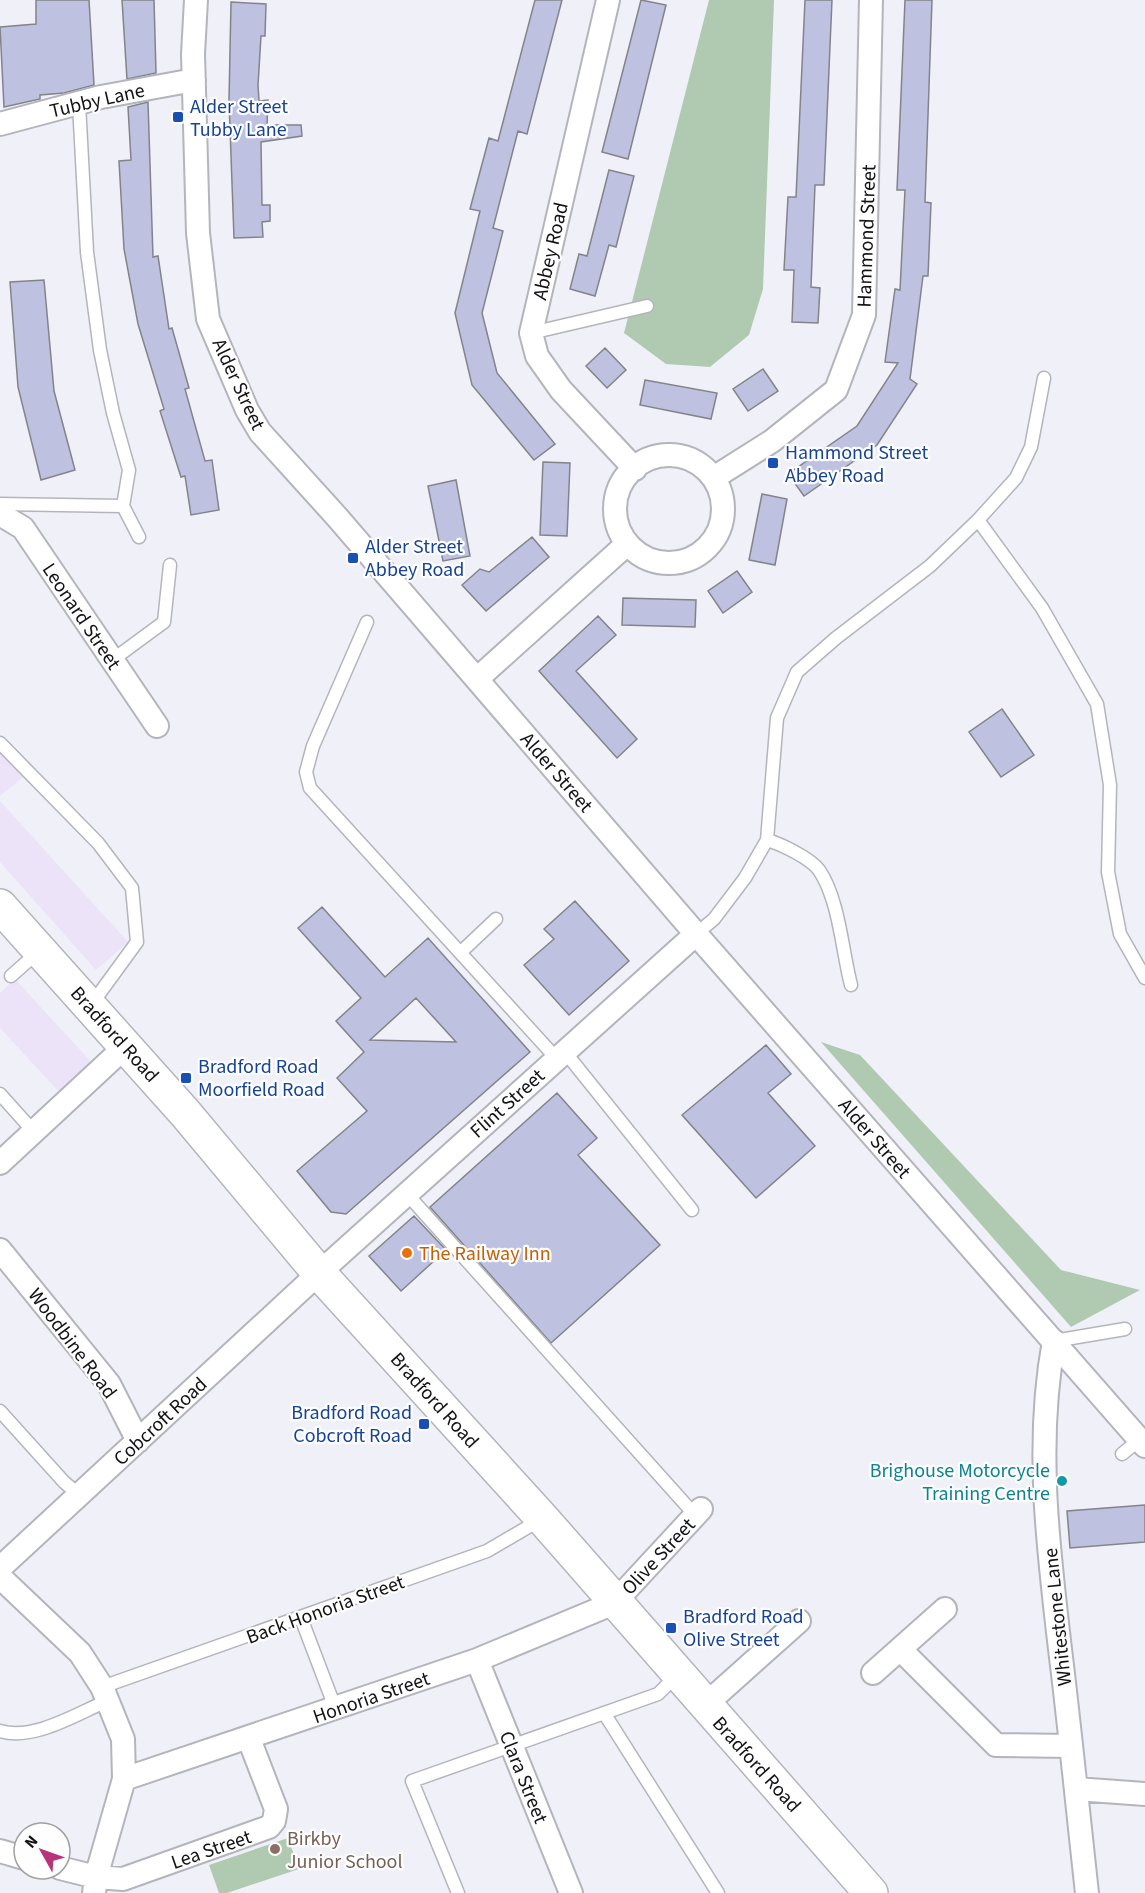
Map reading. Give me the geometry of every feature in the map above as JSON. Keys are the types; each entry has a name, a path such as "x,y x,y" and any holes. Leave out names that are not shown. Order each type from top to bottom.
{"main road":[{"name":"Bradford Road","path":"0,906 186,1114 319,1273 542,1518 614,1603 871,1893"}],"street":[{"name":"Alder Street","path":"196,0 194,80 198,233 208,319 247,410 260,432 337,517 696,934 1142,1443"},
{"name":"Abbey Road","path":"531,333 608,0"},
{"name":"Hammond Street","path":"715,477 772,441 836,390 864,315 871,0"},
{"name":"Tubby Lane","path":"0,123 194,80"},
{"path":"531,333 537,356 561,390 635,469"},
{"path":"665,455 699,464 715,477 722,493 723,514 717,535 705,550 680,563 661,563 642,556 627,544 618,528 615,512 618,493 635,469 644,462 665,455"},
{"name":"Leonard Street","path":"0,514 23,528 157,726"},
{"path":"477,679 627,544"},
{"name":"Flint Street","path":"319,1273 696,934"},
{"path":"0,1163 130,1050"},
{"name":"Woodbine Road","path":"0,1250 109,1384 138,1441"},
{"name":"Cobcroft Road","path":"0,1568 319,1273"},
{"name":"Whitestone Lane","path":"1054,1341 1047,1379 1044,1437 1046,1516 1087,1893"},
{"name":"Olive Street","path":"614,1603 698,1512"},
{"path":"0,1576 80,1653 105,1694 123,1739 124,1779 95,1885"},
{"name":"Honoria Street","path":"124,1779 249,1739 477,1660 614,1603"},
{"path":"873,1673 945,1609"},
{"path":"705,1705 800,1621"},
{"path":"900,1649 996,1745 1071,1746"},
{"name":"Clara Street","path":"477,1660 571,1893"},
{"name":"Lea Street","path":"72,1874 95,1885 123,1879 269,1827 274,1821 276,1809 249,1739"},
{"path":"1076,1789 1145,1794"}],"lane":[{"path":"79,104 87,252 99,339 113,413 129,470 123,506 139,537"},
{"path":"531,333 647,306"},
{"path":"696,934 714,919 745,878 767,840 777,718 797,672 836,638 930,566 978,520 1016,478 1031,447 1044,378"},
{"path":"0,504 123,506"},
{"path":"978,520 1042,608 1097,704 1110,785 1108,872 1119,934 1145,978"},
{"path":"111,661 164,622 170,566"},
{"path":"367,622 313,746 306,772 310,788 561,1055 693,1210"},
{"path":"0,743 98,843 132,888 137,942 90,1006"},
{"path":"767,840 784,845 818,868 834,904 851,985"},
{"path":"461,951 496,920"},
{"path":"11,976 39,951"},
{"path":"0,1094 34,1132"},
{"path":"407,1194 698,1512"},
{"path":"1054,1341 1125,1329"},
{"path":"0,1411 63,1482 79,1495"},
{"path":"1122,1454 1142,1443"},
{"name":"Back Honoria Street","path":"0,1731 12,1735 29,1732 105,1694 297,1619 487,1551 542,1518"},
{"path":"297,1619 332,1711"},
{"path":"458,1893 412,1781 658,1694 678,1674"},
{"path":"604,1713 718,1893"}],"shaded area":[{"path":"0,752 23,777 0,796"},
{"path":"0,801 128,942 96,970 0,862"},
{"path":"15,979 93,1064 61,1094 0,1028 0,993"}],"green space":[{"path":"709,0 774,0 763,289 749,335 710,367 666,364 624,333"},
{"path":"821,1042 860,1055 1061,1270 1140,1290 1071,1327"},
{"path":"288,1838 299,1869 227,1893 219,1893 209,1865"}],"building":[{"path":"36,0 89,0 94,85 64,93 40,95 40,99 4,107 0,27 36,24"},
{"path":"122,0 154,0 156,73 127,79"},
{"path":"535,0 562,0 527,134 518,131 493,228 503,231 482,313 497,373 555,444 534,460 472,385 455,313 480,211 470,209 489,138 498,141"},
{"path":"641,0 666,5 628,159 602,152"},
{"path":"805,0 832,0 824,185 815,185 811,287 820,288 818,323 792,322 794,270 784,270 788,197 796,197"},
{"path":"905,0 932,0 925,202 931,203 928,276 923,276 910,379 917,384 877,445 804,496 788,474 857,426 898,363 885,362 895,289 900,290 905,190 897,190"},
{"path":"231,2 266,4 265,36 261,36 258,85 259,101 268,100 267,125 301,125 302,136 261,142 262,205 270,205 270,221 262,222 263,237 234,238 229,101"},
{"path":"148,102 153,257 158,256 169,329 172,328 189,388 185,389 205,461 212,460 219,510 191,515 185,476 181,477 160,411 164,409 138,324 124,249 119,161 131,160 128,107"},
{"path":"609,170 634,176 616,247 609,245 595,296 570,289 579,254 587,256"},
{"path":"44,280 54,391 75,470 41,480 18,387 10,282"},
{"path":"605,348 626,370 607,388 586,366"},
{"path":"763,369 778,391 748,411 733,389"},
{"path":"645,380 717,393 711,419 640,405"},
{"path":"543,462 570,463 567,536 540,535"},
{"path":"456,480 470,556 443,561 428,486"},
{"path":"762,494 787,499 775,565 749,560"},
{"path":"532,537 549,557 486,611 462,585 480,569 489,572"},
{"path":"737,571 752,592 723,613 708,591"},
{"path":"623,598 696,600 695,627 622,625"},
{"path":"598,616 616,635 576,671 637,739 617,758 539,671"},
{"path":"1002,709 1034,755 1001,777 969,732"},
{"path":"575,901 629,961 569,1015 524,965 554,939 544,929"},
{"path":"322,907 385,977 428,938 530,1052 346,1214 331,1212 297,1171 367,1111 337,1078 364,1052 336,1021 361,998 298,928","holes":["416,998 456,1042 370,1040"]},
{"path":"766,1045 791,1074 768,1093 815,1146 756,1198 682,1115"},
{"path":"557,1093 597,1138 578,1155 660,1245 551,1343 430,1207"},
{"name":"The Railway Inn","path":"414,1216 446,1250 401,1291 369,1256"},
{"path":"1145,1505 1145,1542 1070,1548 1067,1511"}],"place":[{"name":"Alder Street Tubby Lane","path":"178,117"},
{"name":"Hammond Street Abbey Road","path":"773,463"},
{"name":"Alder Street Abbey Road","path":"353,558"},
{"name":"Bradford Road Moorfield Road","path":"186,1078"},
{"name":"The Railway Inn","path":"407,1253"},
{"name":"Bradford Road Cobcroft Road","path":"424,1424"},
{"name":"Brighouse Motorcycle Training Centre","path":"1062,1481"},
{"name":"Bradford Road Olive Street","path":"671,1628"},
{"name":"Birkby Junior School","path":"275,1849"}]}
